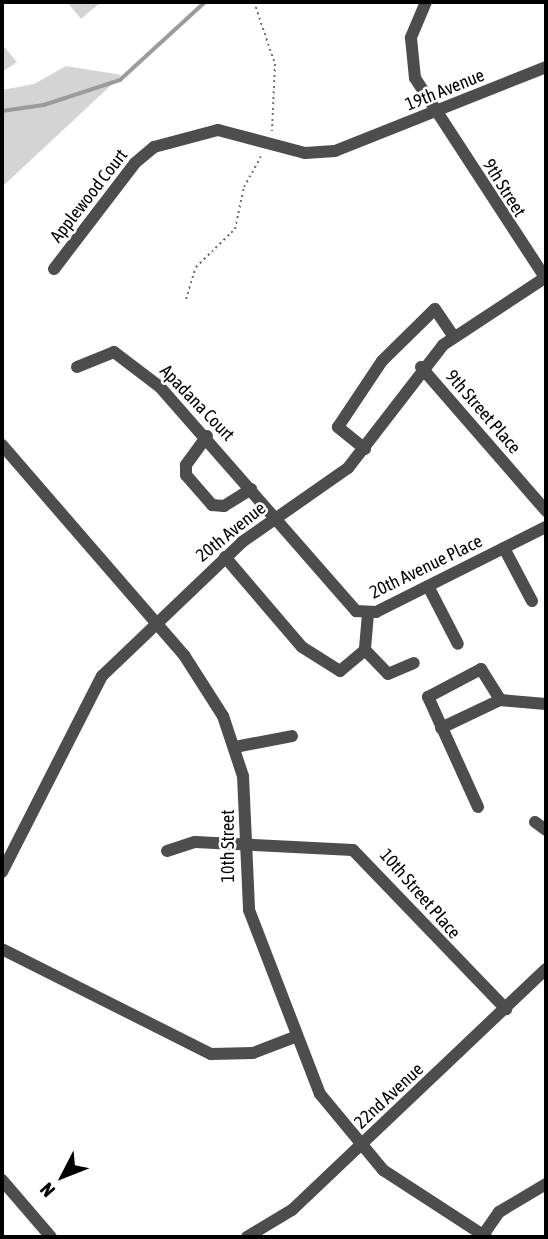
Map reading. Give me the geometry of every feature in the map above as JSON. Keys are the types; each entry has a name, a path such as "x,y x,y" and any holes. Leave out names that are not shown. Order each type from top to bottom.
{"street":[{"name":"9th Street","path":"426,2 410,52 415,78 546,278"},
{"name":"19th Avenue","path":"357,144 546,67"},
{"name":"Applewood Court","path":"54,269 135,163 154,147 218,130 304,153 357,144"},
{"name":"20th Avenue","path":"2,872 86,701 154,620 274,518 331,483 365,449 421,367 454,337 546,278"},
{"path":"365,449 338,427 382,361 435,309 454,337"},
{"name":"Apadana Court","path":"77,367 114,352 160,387 207,436 274,518"},
{"name":"9th Street Place","path":"421,367 546,511"},
{"path":"207,436 186,465 186,475 212,505 224,506 251,489"},
{"name":"10th Street","path":"2,445 207,685 234,747 249,910 295,1037 320,1094 359,1148 401,1184 485,1236"},
{"name":"20th Avenue Place","path":"274,518 349,607 368,614 546,527"},
{"path":"504,548 532,601"},
{"path":"225,558 302,647 340,671 365,650 368,614"},
{"path":"428,586 458,644"},
{"path":"365,650 388,674 414,663"},
{"path":"478,807 428,697 481,669 499,700"},
{"path":"441,728 499,700 546,704"},
{"path":"234,747 292,736"},
{"path":"535,822 546,831"},
{"name":"10th Street Place","path":"167,850 195,842 342,847 364,856 474,982 506,1009"},
{"path":"2,949 211,1054 253,1053 295,1037"},
{"name":"22nd Avenue","path":"247,1237 292,1210 546,969"},
{"path":"2,1180 51,1237"},
{"path":"485,1236 499,1212 546,1184"}],"path":[{"path":"186,299 195,267 235,229 244,187 268,142 275,64 254,2"}],"shaded area":[{"path":"67,2 101,2 81,19"},
{"path":"2,44 17,62 2,72"},
{"path":"66,66 122,75 2,187 2,90 34,84"}],"waterway":[{"path":"2,111 44,105 120,80 205,2"}]}
